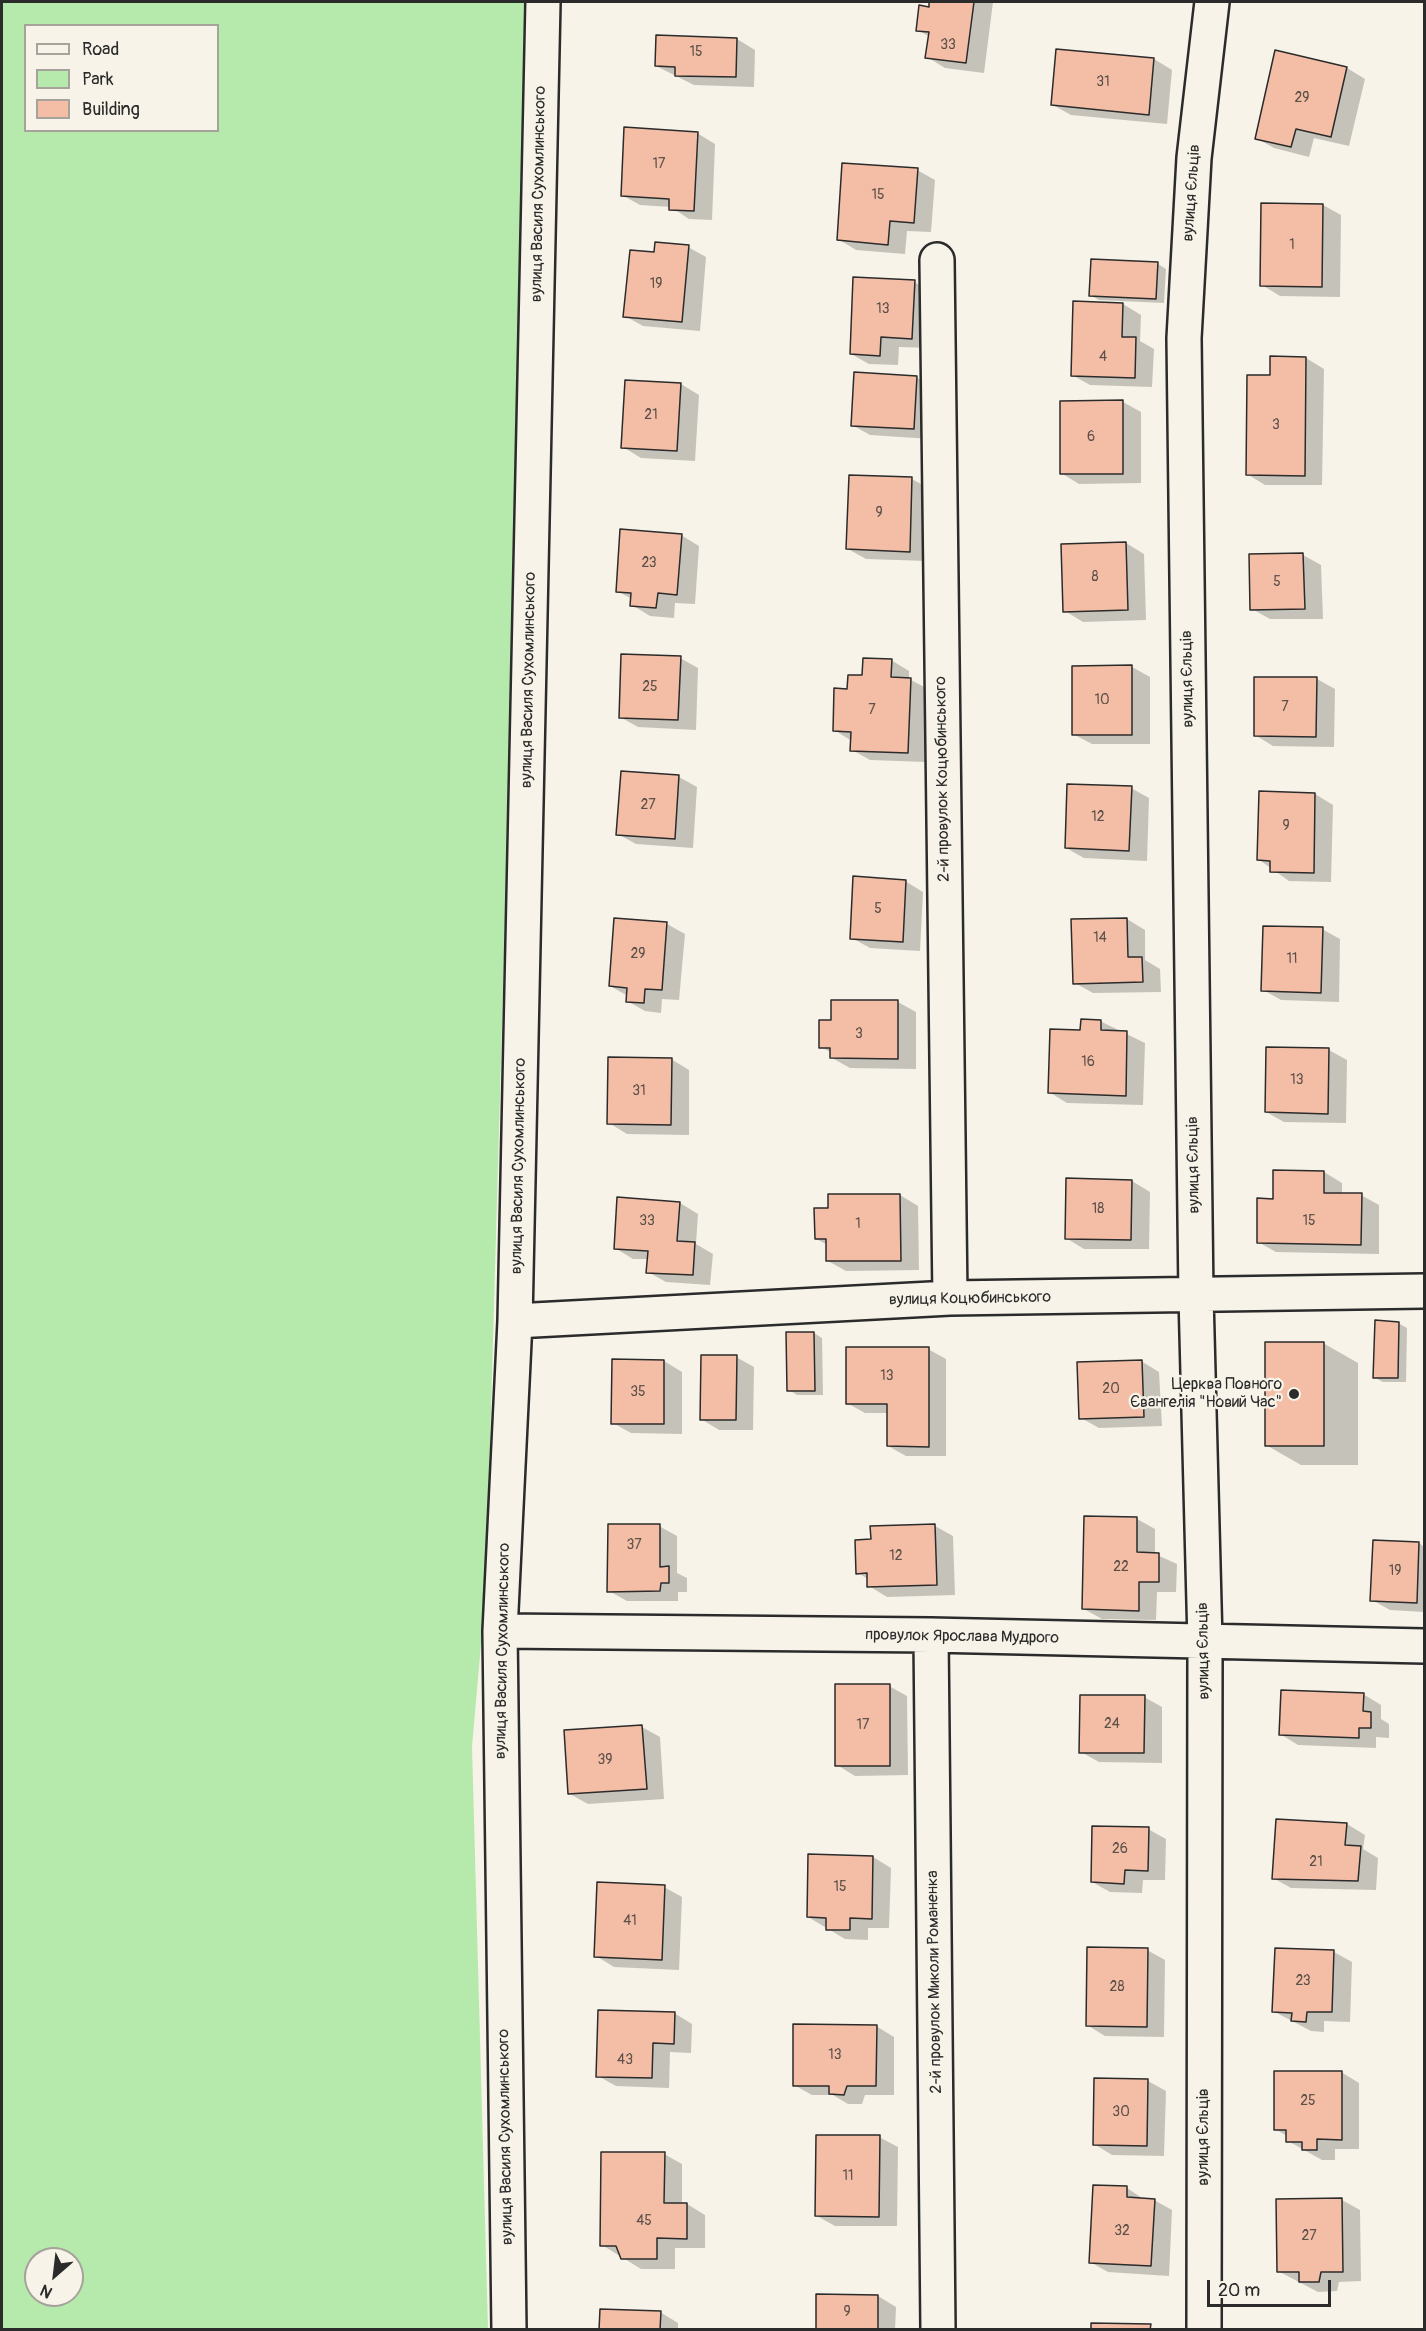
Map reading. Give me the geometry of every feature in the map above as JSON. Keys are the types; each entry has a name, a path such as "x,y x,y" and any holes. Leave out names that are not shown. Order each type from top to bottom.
{"street":[{"name":"вулиця Василя Сухомлинського","path":"509,2330 500,1631 515,1320 543,2"},
{"name":"вулиця Єльців","path":"1204,2330 1204,1642 1196,1296 1184,338 1194,158 1212,2"},
{"name":"2-й провулок Коцюбинського","path":"937,260 950,1298"},
{"name":"вулиця Коцюбинського","path":"515,1320 950,1298 1425,1291"},
{"name":"провулок Ярослава Мудрого","path":"500,1631 931,1635 1425,1646"},
{"name":"2-й провулок Миколи Романенка","path":"931,1635 938,2330"}],"green space":[{"path":"2,2 531,2 486,1587 472,1747 488,2329 2,2330"}],"building":[{"path":"929,2 974,2 966,63 925,58 929,32 916,31 919,5 929,7"},
{"path":"656,35 737,38 736,77 675,76 675,67 655,66"},
{"path":"1056,49 1154,58 1149,115 1051,105"},
{"path":"1275,50 1347,67 1331,137 1296,129 1291,147 1255,139"},
{"path":"624,127 698,132 694,211 669,210 669,199 621,196"},
{"path":"842,163 918,168 914,223 890,221 888,245 837,240"},
{"path":"1261,203 1323,204 1322,287 1260,286"},
{"path":"655,242 689,245 682,322 623,317 630,250 654,252"},
{"path":"1091,259 1158,262 1156,299 1089,296"},
{"path":"853,277 915,280 912,339 881,337 880,356 850,354"},
{"path":"1073,301 1123,303 1122,337 1136,337 1135,378 1071,376"},
{"path":"1270,356 1306,357 1305,476 1246,475 1247,375 1270,375"},
{"path":"854,372 917,376 914,429 851,426"},
{"path":"625,380 681,383 677,451 621,448"},
{"path":"1123,400 1123,474 1060,474 1060,401"},
{"path":"849,475 912,477 910,552 846,549"},
{"path":"620,529 682,534 677,595 658,593 656,608 630,606 631,593 616,592"},
{"path":"1126,542 1128,610 1063,612 1061,544"},
{"path":"1303,553 1305,609 1250,610 1249,554"},
{"path":"621,654 681,656 678,720 619,718"},
{"path":"863,658 892,659 891,677 911,678 908,753 850,751 851,732 833,731 834,688 847,689 848,675 862,675"},
{"path":"1132,665 1132,735 1072,735 1072,666"},
{"path":"1254,677 1317,677 1316,737 1254,736"},
{"path":"621,771 679,775 675,839 616,835"},
{"path":"1067,784 1132,786 1129,851 1065,848"},
{"path":"1259,791 1315,793 1314,873 1270,872 1270,861 1257,860"},
{"path":"853,876 906,880 903,942 850,939"},
{"path":"614,918 667,922 662,990 645,989 644,1003 626,1002 627,988 609,986"},
{"path":"1127,918 1128,957 1142,957 1143,982 1073,984 1071,919"},
{"path":"1263,926 1323,927 1321,993 1261,991"},
{"path":"831,1000 898,1000 898,1059 830,1058 830,1048 819,1048 819,1020 831,1020"},
{"path":"1081,1019 1101,1020 1101,1030 1127,1031 1126,1096 1048,1093 1050,1029 1080,1030"},
{"path":"1266,1047 1329,1048 1328,1114 1265,1112"},
{"path":"608,1057 672,1058 671,1125 607,1124"},
{"path":"1273,1170 1324,1171 1324,1193 1362,1193 1361,1245 1257,1243 1257,1198 1273,1199"},
{"path":"1066,1178 1132,1180 1131,1240 1065,1239"},
{"path":"828,1194 900,1194 901,1261 826,1261 826,1239 815,1239 814,1208 828,1208"},
{"path":"617,1197 680,1202 677,1241 695,1242 693,1275 646,1273 648,1251 614,1249"},
{"path":"1375,1320 1399,1322 1398,1378 1373,1378"},
{"path":"786,1332 814,1332 815,1391 787,1391"},
{"name":"Церква Повного Євангелія \"Новий Час\"","path":"1265,1342 1324,1342 1324,1446 1265,1446"},
{"path":"846,1347 929,1347 929,1447 887,1446 887,1404 846,1404"},
{"path":"701,1355 737,1355 736,1420 700,1420"},
{"path":"612,1359 664,1360 664,1424 611,1424"},
{"path":"1142,1360 1144,1417 1079,1419 1077,1362"},
{"path":"1084,1516 1137,1517 1137,1552 1159,1553 1159,1582 1139,1582 1139,1611 1082,1609"},
{"path":"608,1524 660,1524 660,1567 669,1566 669,1583 661,1583 660,1591 607,1592"},
{"path":"935,1524 937,1585 867,1587 867,1573 856,1574 855,1540 871,1539 870,1526"},
{"path":"1373,1540 1419,1542 1417,1603 1370,1601"},
{"path":"835,1684 890,1684 890,1766 835,1766"},
{"path":"1281,1690 1364,1693 1363,1711 1371,1712 1371,1728 1359,1728 1359,1738 1279,1735"},
{"path":"1080,1695 1145,1695 1144,1753 1079,1753"},
{"path":"642,1725 647,1789 568,1794 564,1730"},
{"path":"1276,1819 1347,1823 1345,1845 1361,1846 1358,1881 1272,1879"},
{"path":"1092,1826 1149,1827 1148,1871 1125,1870 1124,1884 1091,1882"},
{"path":"808,1854 873,1856 872,1919 850,1918 850,1930 826,1930 826,1918 807,1917"},
{"path":"597,1882 665,1885 662,1960 594,1957"},
{"path":"1087,1947 1148,1948 1147,2027 1086,2026"},
{"path":"1275,1948 1334,1950 1332,2012 1307,2012 1306,2022 1291,2021 1292,2013 1272,2012"},
{"path":"598,2010 675,2012 674,2044 653,2043 652,2078 596,2077"},
{"path":"793,2024 877,2025 876,2086 847,2086 844,2095 829,2094 829,2086 793,2086"},
{"path":"1274,2071 1342,2071 1342,2140 1317,2139 1317,2150 1302,2150 1302,2142 1286,2142 1286,2130 1274,2130"},
{"path":"1094,2078 1148,2079 1147,2146 1093,2145"},
{"path":"816,2135 880,2135 879,2217 815,2216"},
{"path":"601,2152 665,2152 664,2203 687,2203 687,2239 657,2238 657,2259 621,2259 616,2246 600,2246"},
{"path":"1093,2185 1127,2186 1127,2197 1155,2199 1151,2266 1089,2263"},
{"path":"1342,2198 1343,2272 1321,2272 1319,2282 1299,2282 1299,2272 1277,2272 1276,2199"},
{"path":"816,2294 878,2295 878,2330 816,2330"},
{"path":"600,2309 661,2311 660,2330 599,2330"},
{"path":"1091,2323 1151,2324 1150,2330 1091,2330"}],"place":[{"name":"Церква Повного Євангелія \"Новий Час\"","path":"1294,1394"}]}
